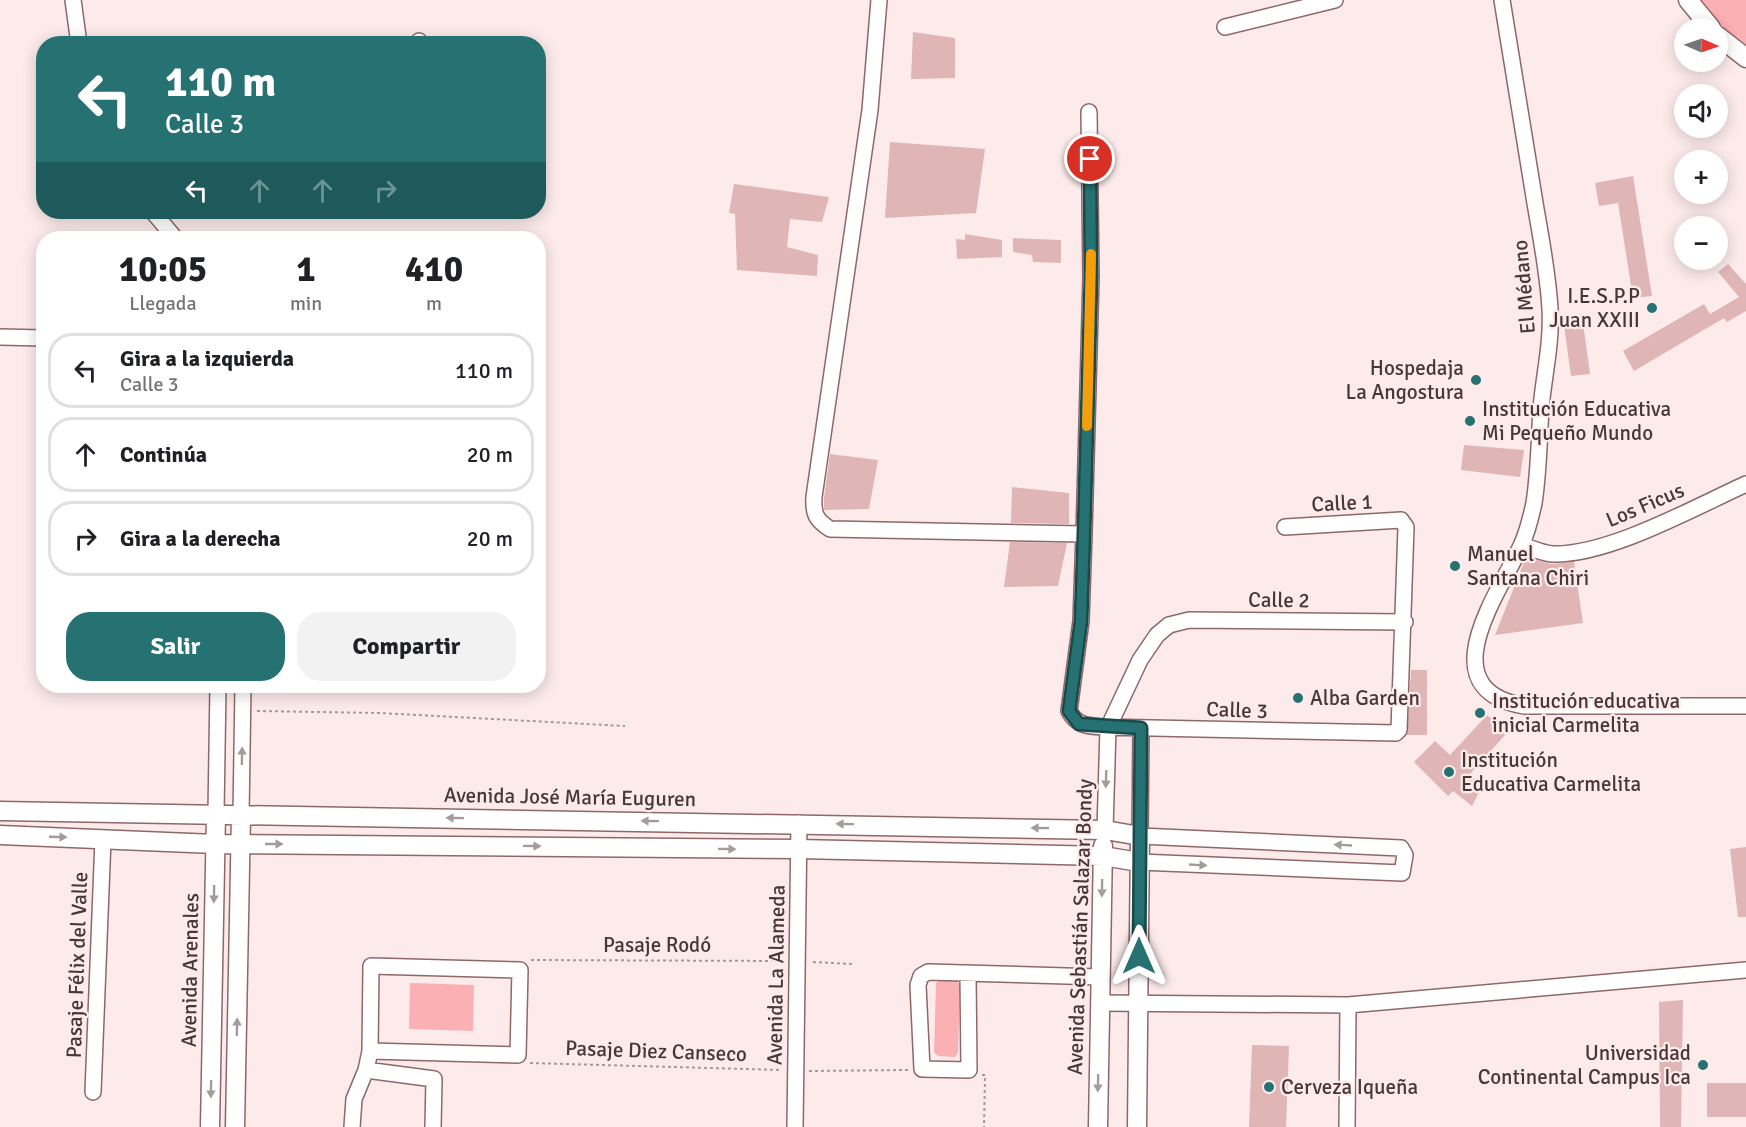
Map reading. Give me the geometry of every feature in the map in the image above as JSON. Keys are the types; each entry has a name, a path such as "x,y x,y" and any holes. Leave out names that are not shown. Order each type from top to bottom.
{"street":[{"path":"73,0 78,36"},
{"path":"879,0 870,110 813,510 817,520 830,528 1084,534"},
{"path":"1225,27 1335,0"},
{"name":"El Médano","path":"1502,0 1550,306 1549,356 1533,506 1521,544 1492,597 1478,643 1476,673 1481,685 1488,693 1508,703 1524,706 1746,706"},
{"path":"1688,0 1703,18"},
{"path":"1728,44 1746,58"},
{"name":"Calle 3","path":"1089,112 1091,277 1084,534 1081,621 1069,711 1079,724 1108,728 1387,735 1399,730 1405,622"},
{"path":"159,219 168,231"},
{"path":"0,337 36,338"},
{"name":"Los Ficus","path":"1521,544 1550,554 1595,547 1623,539 1746,484"},
{"name":"Calle 1","path":"1286,527 1401,520 1406,527 1405,622"},
{"name":"Calle 2","path":"1108,728 1140,660 1157,635 1169,625 1189,620 1405,622"},
{"path":"216,814 218,693"},
{"path":"235,1127 243,693"},
{"name":"Avenida Sebastián Salazar Bondy","path":"1098,1127 1102,856 1108,728"},
{"path":"1137,1127 1141,728"},
{"name":"Avenida José María Euguren","path":"0,811 799,823 1105,830 1140,836"},
{"name":"Avenida Arenales","path":"210,1127 216,814"},
{"name":"Avenida La Alameda","path":"795,1127 799,823"},
{"path":"0,835 215,844 799,849 1102,856 1139,862 1402,873 1405,855 1401,848 1140,836"},
{"name":"Pasaje Félix del Valle","path":"93,1092 103,839"},
{"path":"1266,868 1267,841"},
{"path":"352,1127 354,1098 366,1070 370,1051 371,966 520,970 518,1055 370,1051"},
{"path":"1099,1003 1348,1005 1746,969"},
{"path":"968,973 969,1070 922,1069 918,985 921,976 928,972 968,973 1100,977"},
{"path":"1347,1127 1348,1005"},
{"path":"366,1070 434,1079 433,1127"}],"path":[{"path":"243,711 380,713 625,726"},
{"name":"Pasaje Rodó","path":"520,970 532,960 798,961 852,964"},
{"name":"Pasaje Diez Canseco","path":"518,1055 529,1063 796,1071 922,1069"},
{"path":"969,1070 985,1075 984,1127"}],"shaded area":[{"path":"1693,0 1746,0 1746,53 1728,38 1728,18 1708,18"},
{"path":"940,979 956,979 960,985 958,1053 955,1057 938,1056 934,1052 936,983"},
{"path":"410,983 474,985 473,1031 409,1029"}],"building":[{"path":"913,32 955,38 955,78 911,79"},
{"path":"890,142 985,149 976,213 885,218"},
{"path":"1633,176 1652,296 1633,298 1618,203 1599,206 1595,183"},
{"path":"734,184 829,197 822,222 790,219 787,247 818,255 817,276 737,270 735,214 729,213"},
{"path":"965,234 1002,240 1002,257 957,259 956,239 965,240"},
{"path":"1013,238 1061,240 1061,263 1033,262 1032,255 1013,252"},
{"path":"1728,264 1746,284 1746,311 1727,322 1724,318 1634,371 1623,351 1704,304 1710,314 1739,297 1718,272 1728,270"},
{"path":"1583,323 1590,374 1571,376 1564,325"},
{"path":"1464,445 1524,450 1520,477 1461,470"},
{"path":"830,454 878,460 869,509 824,510"},
{"path":"1012,487 1069,493 1069,524 1011,523"},
{"path":"1010,542 1067,543 1058,586 1004,587"},
{"path":"1526,557 1551,564 1574,562 1583,623 1495,635"},
{"path":"1411,670 1427,670 1427,735 1407,735"},
{"path":"1487,715 1500,726 1505,735 1470,774 1482,786 1472,806 1453,791 1448,796 1414,762 1435,741 1450,755"},
{"path":"1746,847 1746,917 1738,917 1730,849"},
{"path":"1683,1000 1681,1127 1660,1127 1659,1002"},
{"name":"Cerveza Iqueña","path":"1252,1045 1289,1046 1286,1127 1249,1127"},
{"path":"1707,1083 1746,1083 1746,1117 1707,1117"}],"slow traffic":[{"path":"1087,426 1091,254"}],"place":[{"name":"I.E.S.P.P Juan XXIII","path":"1652,308"},
{"name":"Hospedaja La Angostura","path":"1476,380"},
{"name":"Institución Educativa Mi Pequeño Mundo","path":"1470,421"},
{"name":"Manuel Santana Chiri","path":"1455,566"},
{"name":"Alba Garden","path":"1298,698"},
{"name":"Institución educativa inicial Carmelita","path":"1480,713"},
{"name":"Institución Educativa Carmelita","path":"1449,772"},
{"name":"Universidad Continental Campus Ica","path":"1703,1065"},
{"name":"Cerveza Iqueña","path":"1269,1087"}],"route":[{"path":"1090,159 1091,277 1081,621 1069,711 1079,724 1104,728 1141,728 1139,956"}]}
